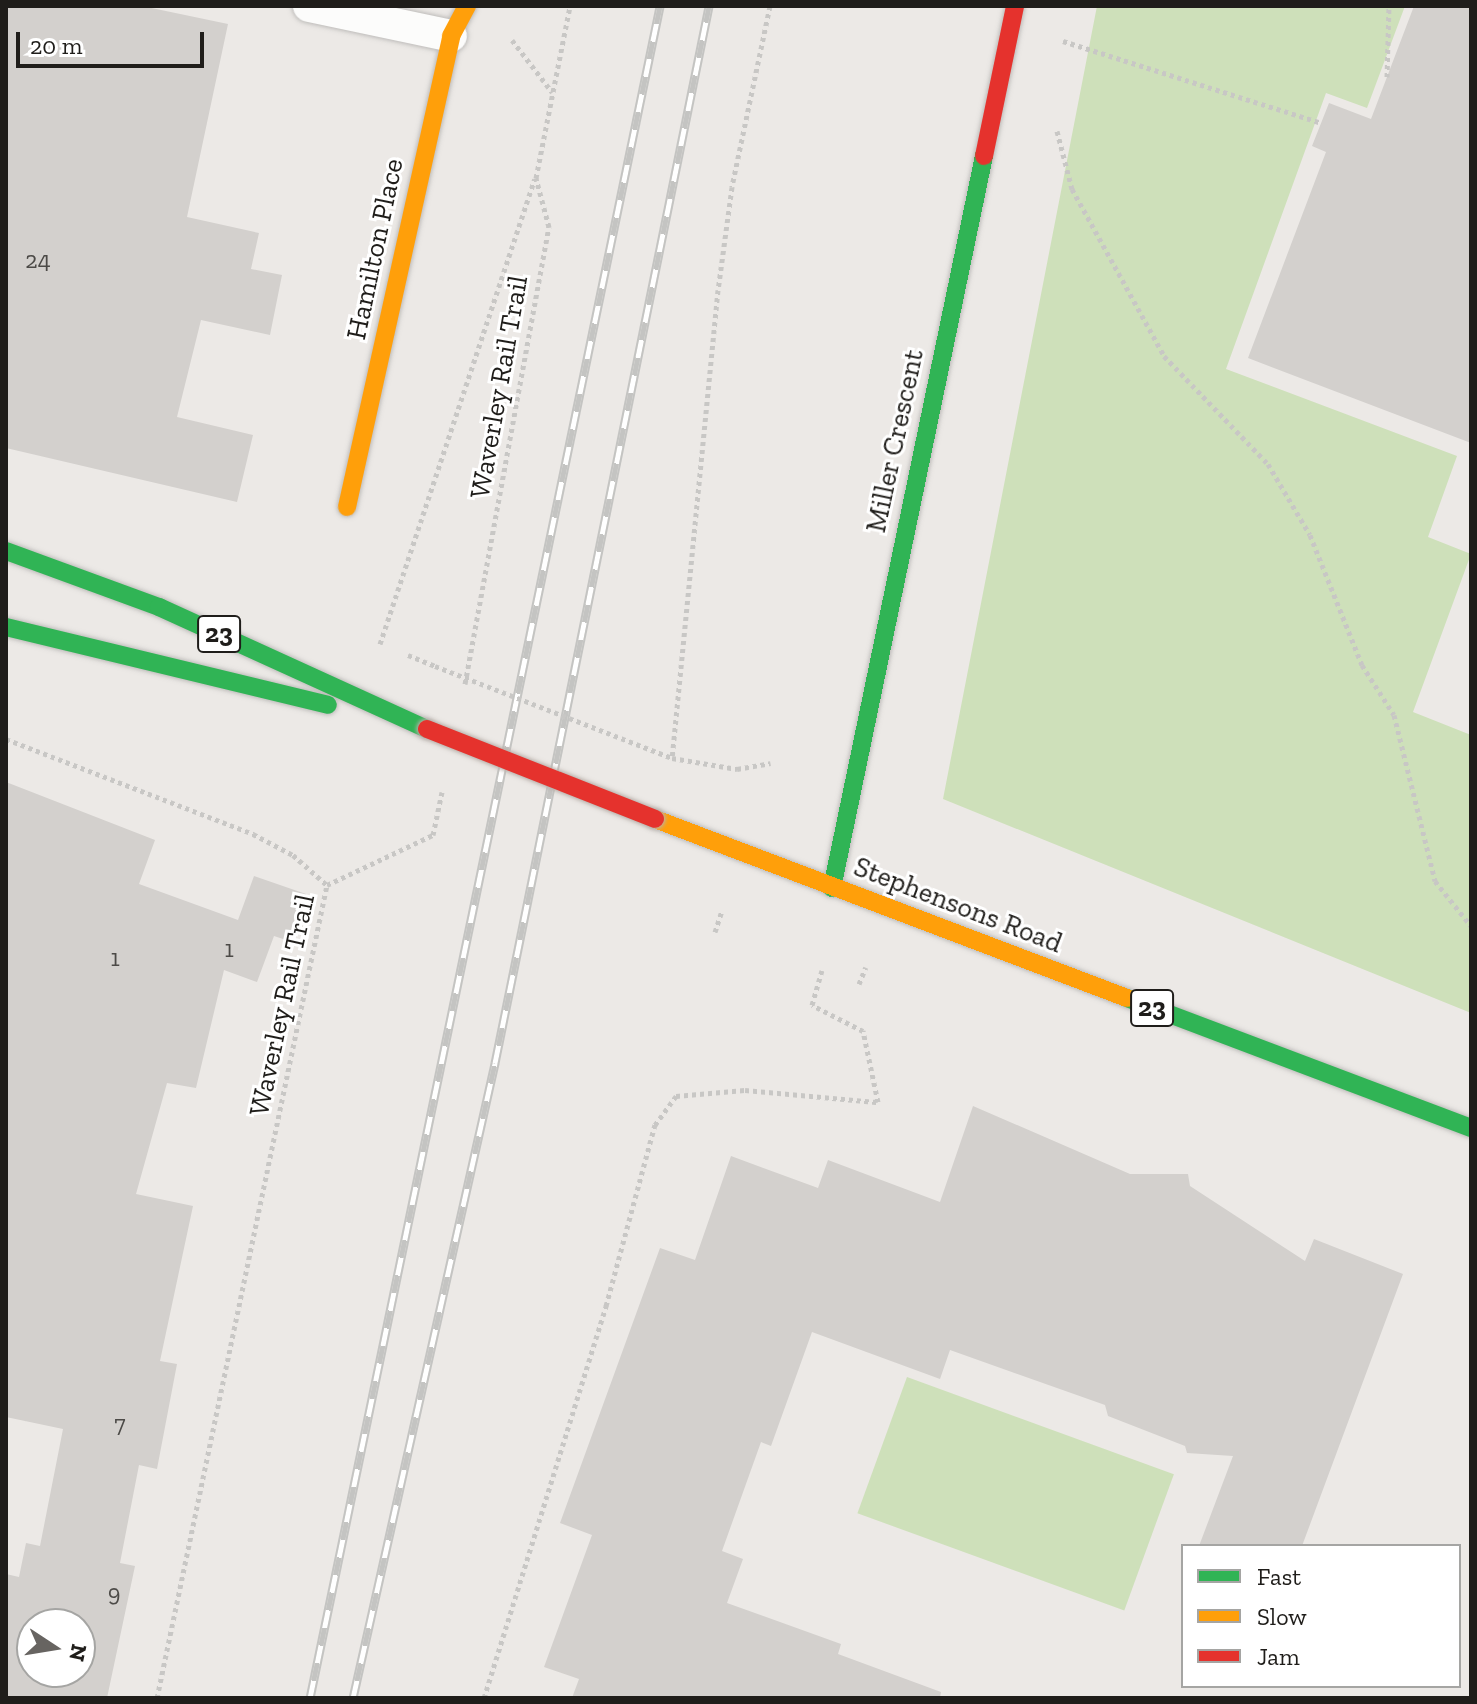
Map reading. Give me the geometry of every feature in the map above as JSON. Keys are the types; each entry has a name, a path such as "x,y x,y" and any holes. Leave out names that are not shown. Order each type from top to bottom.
{"main road":[{"name":"Hamilton Place","path":"347,507 451,36 467,6"},
{"name":"Miller Crescent","path":"832,888 1015,6"},
{"name":"Stephensons Road","path":"6,551 159,607 427,729 655,819 1471,1128"},
{"name":"Stephensons Road","path":"6,627 427,729"}],"lane":[{"path":"309,6 451,36"}],"path":[{"name":"Waverley Rail Trail","path":"464,690 549,227 536,178 570,6"},
{"path":"672,758 718,290 732,187 770,6"},
{"path":"1387,77 1389,6"},
{"path":"1010,28 1089,47 1321,123"},
{"path":"504,29 553,92"},
{"path":"1057,131 1072,189 1164,356 1268,464 1310,535 1362,665 1394,715 1435,881 1471,926"},
{"path":"380,644 536,178"},
{"path":"435,666 672,758 737,769 770,763"},
{"path":"6,739 253,834 293,855 327,885"},
{"name":"Waverley Rail Trail","path":"157,1698 327,885 433,835 446,777"},
{"path":"715,932 722,910"},
{"path":"859,984 866,967"},
{"path":"484,1698 606,1306 655,1125 676,1096 745,1090 878,1102 863,1031 812,1005 822,970"}],"green space":[{"path":"1097,6 1405,6 1367,108 1326,93 1226,369 1457,456 1428,537 1471,554 1413,712 1471,735 1471,1013 943,799"},
{"path":"907,1377 1174,1474 1124,1610 857,1513"}],"building":[{"path":"6,6 142,6 228,24 187,217 259,233 251,269 282,275 270,335 201,320 177,417 253,435 237,502 6,448"},
{"path":"1414,6 1471,6 1471,443 1248,358 1326,152 1312,146 1329,103 1371,119"},
{"path":"6,782 155,840 139,884 238,920 254,876 306,894 289,941 274,936 257,982 224,970 196,1088 167,1083 136,1194 193,1206 160,1361 177,1364 157,1469 139,1465 120,1563 135,1566 107,1698 6,1698 6,1574 19,1577 26,1543 40,1546 63,1429 6,1417"},
{"path":"973,1106 1130,1174 1188,1174 1190,1186 1305,1261 1314,1239 1403,1274 1303,1544 1200,1544 1233,1456 1187,1453 1185,1446 1108,1416 1105,1405 950,1350 940,1379 812,1332 771,1446 761,1442 722,1551 743,1559 727,1603 841,1644 838,1654 941,1692 940,1698 572,1698 579,1679 544,1667 592,1535 560,1523 660,1248 695,1260 731,1156 818,1188 828,1160 940,1202"}],"railway":[{"path":"310,1698 660,6"},
{"path":"353,1698 495,1063 709,6"}],"traffic: fast":[{"path":"832,888 984,156"},
{"path":"6,551 159,607 427,729"},
{"path":"6,627 328,705"},
{"path":"1127,998 1471,1128"}],"traffic: slow":[{"path":"347,507 451,36 467,6"},
{"path":"655,819 1127,998"}],"traffic: jam":[{"path":"984,156 1015,6"},
{"path":"427,729 655,819"}]}
